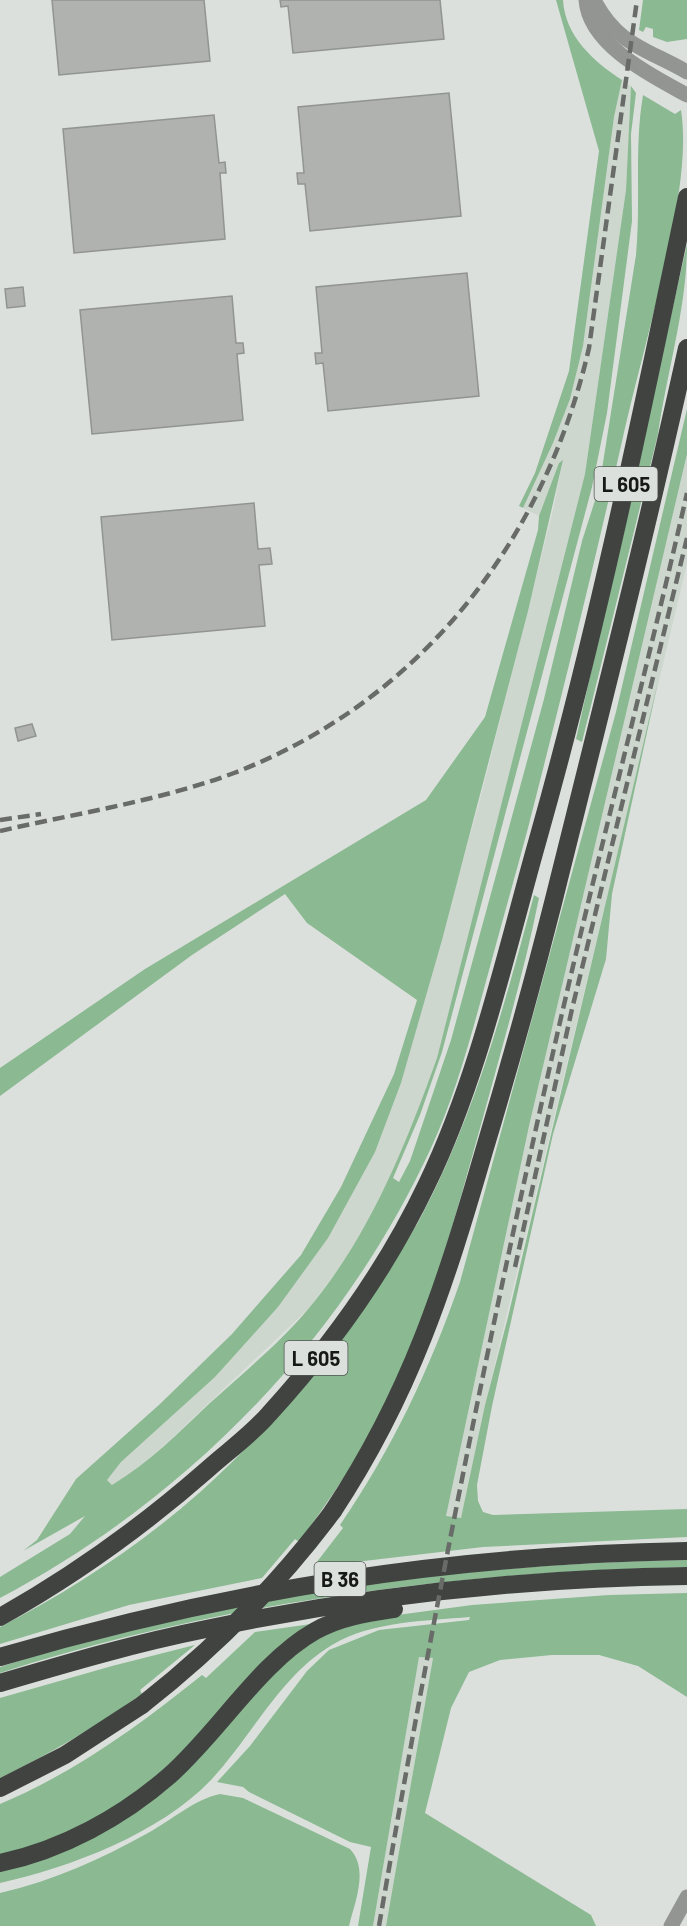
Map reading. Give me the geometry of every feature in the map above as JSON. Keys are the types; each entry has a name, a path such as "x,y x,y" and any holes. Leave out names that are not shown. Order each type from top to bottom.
{"highway":[{"name":"L 605","path":"0,1617 87,1565 132,1533 266,1418 333,1337 384,1262 429,1182 463,1095 558,769 610,559 687,197"},
{"name":"L 605","path":"0,1788 65,1755 142,1705 205,1654 252,1608 303,1551 333,1511 362,1468 405,1385 454,1254 527,1005 637,567 687,348"},
{"name":"B 36","path":"0,1657 181,1608 351,1577 543,1557 687,1551"},
{"name":"B 36","path":"0,1683 148,1642 261,1618 410,1594 522,1584 687,1576"},
{"path":"0,1863 79,1835 131,1806 187,1758 276,1661 315,1631 347,1618 480,1597 522,1584"}],"street":[{"path":"586,0 590,19 596,31 649,73 687,95"},
{"path":"594,0 603,18 620,36 644,52 687,72"},
{"path":"667,62 687,56"},
{"path":"670,1926 687,1897"}],"shaded area":[{"path":"622,80 631,86 626,190 585,474 437,1058 397,1163 367,1223 341,1266 308,1309 172,1438 131,1474 112,1485 107,1480 121,1462 215,1377 278,1307 375,1152 401,1083 479,803 553,510 563,460 539,516 523,508 553,443 570,399 583,346 614,117"},
{"path":"687,454 687,564 485,1405 461,1519 446,1516 529,1126"},
{"path":"419,1656 433,1658 386,1926 373,1926"}],"green space":[{"path":"556,0 563,0 569,25 583,47 601,65 622,80 614,117 583,346 570,399 553,443 523,508 519,506 535,473 569,371 599,151"},
{"path":"643,0 687,0 687,39 667,42 653,37 653,29 646,27 643,32 639,30"},
{"path":"631,86 636,93 631,134 632,221 607,413 592,487 442,1052 420,1115 393,1178 399,1182 410,1161 451,1040 544,699 582,541 599,488 636,255 639,135 643,95 675,114 681,110 683,157 674,221 566,678 528,828 468,1047 440,1128 395,1219 352,1286 305,1349 252,1408 195,1463 134,1513 69,1558 0,1598 0,1577 70,1534 85,1516 23,1551 37,1540 76,1479 160,1404 232,1334 301,1255 341,1187 394,1074 417,1000 307,923 285,894 192,955 0,1096 0,1068 145,969 426,800 485,717 538,530 539,516 559,463 563,460 528,611 442,940 401,1083 375,1152 328,1238 278,1307 215,1377 121,1462 107,1480 112,1485 163,1447 274,1346 309,1308 331,1280 368,1220 399,1157 425,1091 437,1058 585,474 626,190"},
{"path":"687,244 684,292 658,434 582,742 576,739"},
{"path":"687,409 687,454 529,1126 446,1516 461,1518 485,1405 508,1317 659,677 612,894 606,959 553,1134 492,1406 477,1485 478,1501 483,1512 493,1515 687,1509 687,1537 483,1547 313,1567 343,1528 340,1525 393,1438 423,1377 460,1282 616,712"},
{"path":"534,895 539,898 527,954 454,1221 422,1320 396,1384 375,1426 352,1466 299,1542 295,1539 262,1578 129,1605 0,1644 0,1627 64,1591 127,1550 214,1480 265,1426 392,1262 422,1215 458,1138 500,1018"},
{"path":"687,1560 687,1567 513,1576 339,1595 168,1627 83,1648 0,1673 0,1667 168,1620 339,1588 513,1568"},
{"path":"687,1593 687,1697 638,1666 599,1655 552,1655 500,1660 469,1672 451,1708 425,1813 591,1915 596,1926 386,1926 433,1658 419,1657 373,1926 358,1926 371,1847 350,1842 243,1787 217,1782 250,1746 307,1671 329,1650 379,1630 469,1620 470,1617 417,1621 381,1627 364,1631 332,1645 297,1673 211,1780 166,1817 113,1846 84,1858 0,1883 0,1870 96,1833 272,1673 317,1637 360,1620 472,1605 609,1595"},
{"path":"311,1624 208,1730 134,1797 56,1839 0,1856 0,1804 54,1778 106,1747 202,1675 206,1678 255,1632"},
{"path":"195,1645 140,1690 142,1694 125,1706 55,1749 0,1778 0,1698"},
{"path":"220,1794 243,1798 350,1849 356,1857 360,1876 349,1926 0,1926 0,1893 58,1876 112,1852 192,1806"}],"building":[{"path":"52,0 204,0 210,61 59,75"},
{"path":"280,0 440,0 444,39 293,53 288,6 281,7"},
{"path":"449,93 461,216 310,231 305,184 298,184 297,173 304,173 298,107"},
{"path":"214,115 219,163 225,162 226,173 220,173 225,239 74,253 63,129"},
{"path":"467,273 479,396 328,411 323,363 316,364 315,353 322,353 316,287"},
{"path":"23,287 25,306 7,308 5,289"},
{"path":"232,296 236,343 243,343 244,353 237,354 243,420 92,434 80,310"},
{"path":"254,503 258,549 270,548 272,564 259,565 265,626 112,640 101,517"},
{"path":"32,724 36,736 18,741 15,728"}],"railway":[{"path":"0,831 118,806 206,783 234,773 301,742 362,703 417,658 465,606 507,548 541,485 569,418 589,348 637,0"},
{"path":"379,1926 442,1581 512,1237 578,944 687,493"},
{"path":"515,1267 572,1009 687,538"},
{"path":"0,820 41,814"}]}
